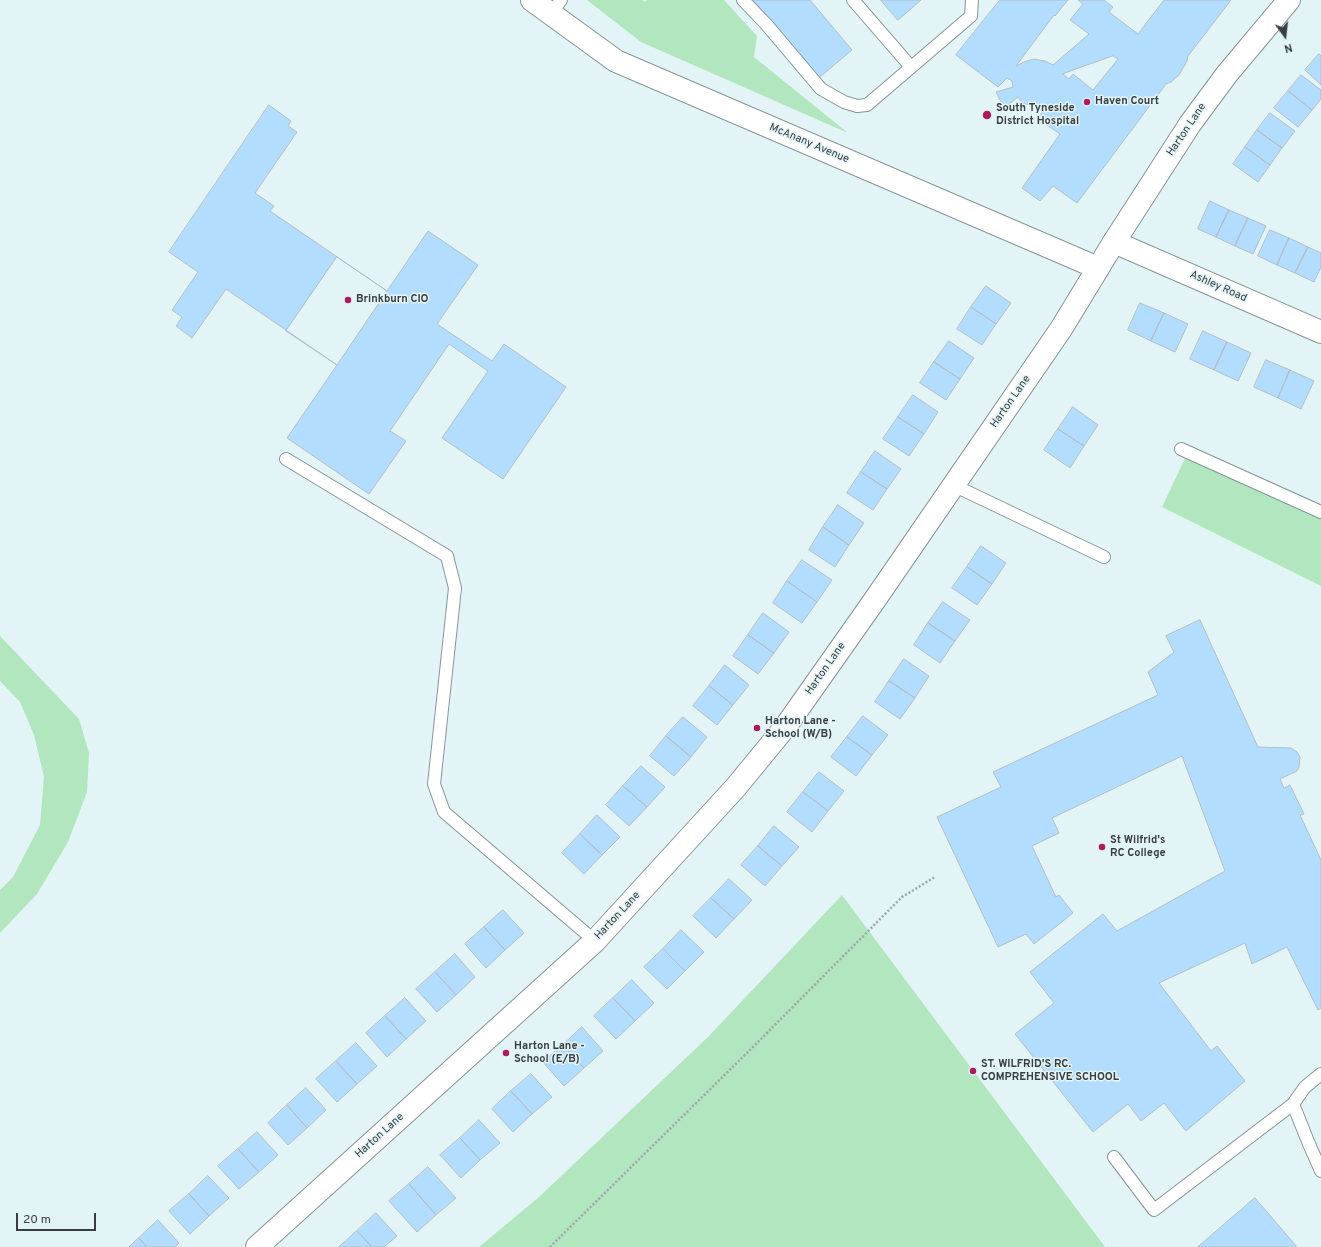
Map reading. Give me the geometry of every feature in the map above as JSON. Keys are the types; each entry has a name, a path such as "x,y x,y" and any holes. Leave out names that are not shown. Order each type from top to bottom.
{"street":[{"name":"McAnany Avenue","path":"532,0 556,7 616,61 1098,268"},
{"name":"Harton Lane","path":"257,1247 595,941 736,787 786,726 1061,329 1114,242 1190,124 1227,74 1289,0"},
{"name":"Ashley Road","path":"1114,242 1321,332"}],"lane":[{"path":"743,0 766,24 821,89 844,102 857,106 867,105 971,16 972,0"},
{"path":"853,0 911,68"},
{"path":"1181,449 1321,512"},
{"path":"286,459 447,556 455,588 434,784 444,812 595,941"},
{"path":"953,485 1104,557"},
{"path":"1114,1156 1154,1210 1293,1104 1305,1087 1321,1074"},
{"path":"1293,1104 1308,1144 1321,1170"}],"path":[{"path":"550,1247 755,1045 902,897 935,877"}],"green space":[{"path":"587,0 642,0 645,2 647,0 724,0 757,36 754,57 848,133 641,42"},
{"path":"1188,452 1321,512 1321,586 1162,507"},
{"path":"0,636 79,719 89,753 87,792 68,842 37,894 0,933 0,890 13,877 40,825 44,777 34,735 20,702 0,681"},
{"path":"842,895 1105,1247 479,1247 539,1197 708,1037"}],"building":[{"path":"753,0 810,0 852,50 820,77"},
{"path":"881,0 921,0 898,20"},
{"name":"Haven Court","path":"1000,0 1068,0 1055,16 1054,15 1016,66 1034,59 1045,61 1053,65 1089,34 1070,20 1083,4 1078,0 1104,0 1113,7 1109,12 1138,34 1164,0 1231,0 1188,56 1187,61 1179,75 1171,82 1166,84 1077,203 1053,186 1040,201 1022,188 1060,134 1038,119 1045,107 1041,104 1033,106 1022,103 1018,97 1004,108 996,92 1013,87 1012,81 1007,78 998,87 956,55","holes":["1113,56 1118,59 1093,90 1073,74 1069,79 1063,74"]},
{"path":"1319,54 1321,56 1321,85 1305,70"},
{"path":"1301,75 1321,90 1321,99 1312,110 1288,91"},
{"path":"1288,91 1312,110 1298,127 1274,108"},
{"name":"Brinkburn CIO","path":"269,105 291,121 288,126 297,132 255,193 274,206 270,211 387,291 428,231 478,265 437,324 492,361 504,344 566,387 503,479 442,438 488,371 449,344 390,431 406,441 369,494 287,438 337,365 226,289 192,338 176,326 182,317 172,310 198,272 169,252"},
{"path":"1270,113 1295,131 1282,148 1257,130"},
{"path":"1257,130 1282,148 1270,165 1245,147"},
{"path":"1245,147 1270,165 1258,182 1233,164"},
{"path":"1210,201 1229,210 1216,237 1198,229"},
{"path":"1229,210 1248,218 1235,246 1216,237"},
{"path":"1248,218 1266,226 1253,254 1235,246"},
{"path":"1270,230 1289,238 1277,265 1258,256"},
{"path":"1289,238 1308,247 1295,273 1277,265"},
{"path":"1308,247 1321,253 1321,267 1314,282 1295,273"},
{"path":"337,257 387,291 337,365 286,331"},
{"path":"986,286 1011,303 996,324 971,307"},
{"path":"1140,303 1164,313 1151,341 1128,330"},
{"path":"971,307 996,324 982,345 957,329"},
{"path":"1164,313 1188,324 1175,352 1151,341"},
{"path":"1203,331 1227,342 1214,370 1190,359"},
{"path":"949,341 974,358 960,379 934,362"},
{"path":"1227,342 1251,353 1238,381 1214,370"},
{"path":"1266,360 1290,370 1278,398 1254,387"},
{"path":"934,362 960,379 946,400 920,383"},
{"path":"1290,370 1314,381 1301,409 1278,398"},
{"path":"913,395 938,412 924,434 898,417"},
{"path":"1073,407 1098,425 1084,446 1058,429"},
{"path":"898,417 924,434 909,456 883,439"},
{"path":"1058,429 1084,446 1070,468 1044,450"},
{"path":"875,451 901,469 887,489 861,472"},
{"path":"861,472 887,489 873,510 847,493"},
{"path":"838,505 864,523 849,545 823,527"},
{"path":"823,527 849,545 835,567 809,550"},
{"path":"981,546 1006,563 992,584 967,567"},
{"path":"802,560 832,580 817,602 787,581"},
{"path":"967,567 992,584 977,605 952,588"},
{"path":"787,581 817,602 802,623 773,603"},
{"path":"943,602 970,620 955,641 928,623"},
{"path":"763,613 789,632 774,653 748,635"},
{"path":"1200,620 1258,747 1291,748 1297,752 1300,757 1297,771 1280,779 1284,788 1290,785 1304,814 1300,815 1321,860 1321,1008 1318,1010 1287,947 1252,964 1245,943 1159,983 1211,1051 1217,1046 1245,1081 1186,1131 1164,1103 1141,1121 1128,1104 1093,1132 1015,1034 1054,1003 1030,972 1103,914 1117,931 1225,871 1182,756 1052,818 1059,833 1032,846 1056,897 1059,895 1073,913 1034,944 1026,934 998,947 937,817 1001,787 993,772 1158,695 1148,672 1174,652 1166,636"},
{"path":"928,623 955,641 940,663 914,645"},
{"path":"748,635 774,653 758,674 733,656"},
{"path":"904,659 929,676 915,698 889,681"},
{"path":"725,665 749,685 733,705 709,686"},
{"path":"889,681 915,698 900,719 875,702"},
{"path":"709,686 733,705 717,725 693,706"},
{"path":"863,716 888,735 872,755 847,737"},
{"path":"683,717 707,737 691,757 666,736"},
{"path":"666,736 691,757 674,776 650,756"},
{"path":"847,737 872,755 856,776 831,757"},
{"path":"641,766 665,787 647,807 623,786"},
{"path":"819,772 844,791 828,811 803,792"},
{"path":"623,786 647,807 629,826 606,805"},
{"path":"803,792 828,811 812,832 787,812"},
{"path":"597,815 620,837 602,855 580,834"},
{"path":"774,826 799,847 782,866 758,846"},
{"path":"580,834 602,855 584,874 562,853"},
{"path":"758,846 782,866 765,886 741,865"},
{"path":"729,879 752,900 734,919 711,898"},
{"path":"711,898 734,919 716,938 693,916"},
{"path":"503,910 524,933 505,950 484,927"},
{"path":"484,927 505,950 486,968 465,944"},
{"path":"681,930 704,952 685,971 663,949"},
{"path":"663,949 685,971 667,989 644,967"},
{"path":"455,954 475,977 456,995 435,972"},
{"path":"435,972 456,995 437,1012 416,989"},
{"path":"632,980 654,1003 635,1021 613,998"},
{"path":"405,998 426,1021 406,1039 385,1016"},
{"path":"613,998 635,1021 616,1039 594,1016"},
{"path":"385,1016 406,1039 387,1057 366,1033"},
{"path":"582,1027 603,1051 584,1068 563,1045"},
{"path":"356,1043 377,1066 357,1084 336,1061"},
{"path":"563,1045 584,1068 564,1086 543,1062"},
{"path":"336,1061 357,1084 337,1102 316,1079"},
{"path":"531,1074 552,1097 532,1114 511,1091"},
{"path":"306,1088 326,1110 307,1128 287,1105"},
{"path":"511,1091 532,1114 513,1132 492,1109"},
{"path":"287,1105 307,1128 288,1145 268,1123"},
{"path":"479,1120 500,1143 480,1160 460,1138"},
{"path":"257,1132 278,1155 259,1172 238,1149"},
{"path":"460,1138 480,1160 461,1178 440,1155"},
{"path":"238,1149 259,1172 239,1189 218,1166"},
{"path":"428,1167 456,1198 436,1215 409,1184"},
{"path":"208,1176 229,1198 209,1216 189,1194"},
{"path":"409,1184 436,1215 417,1232 389,1201"},
{"path":"189,1194 209,1216 190,1234 169,1211"},
{"path":"1255,1198 1297,1247 1198,1247"},
{"path":"376,1213 397,1236 384,1247 372,1247 357,1231"},
{"path":"158,1220 179,1243 175,1247 147,1247 139,1238"},
{"path":"357,1231 372,1247 339,1247"},
{"path":"139,1238 147,1247 129,1247"}],"place":[{"name":"Haven Court","path":"1087,102"},
{"name":"South Tyneside District Hospital","path":"987,115"},
{"name":"Brinkburn CIO","path":"348,300"},
{"name":"Harton Lane - School (W/B)","path":"757,728"},
{"name":"St Wilfrid's RC College","path":"1102,847"},
{"name":"Harton Lane - School (E/B)","path":"506,1053"},
{"name":"ST. WILFRID'S RC. COMPREHENSIVE SCHOOL","path":"973,1071"}]}
